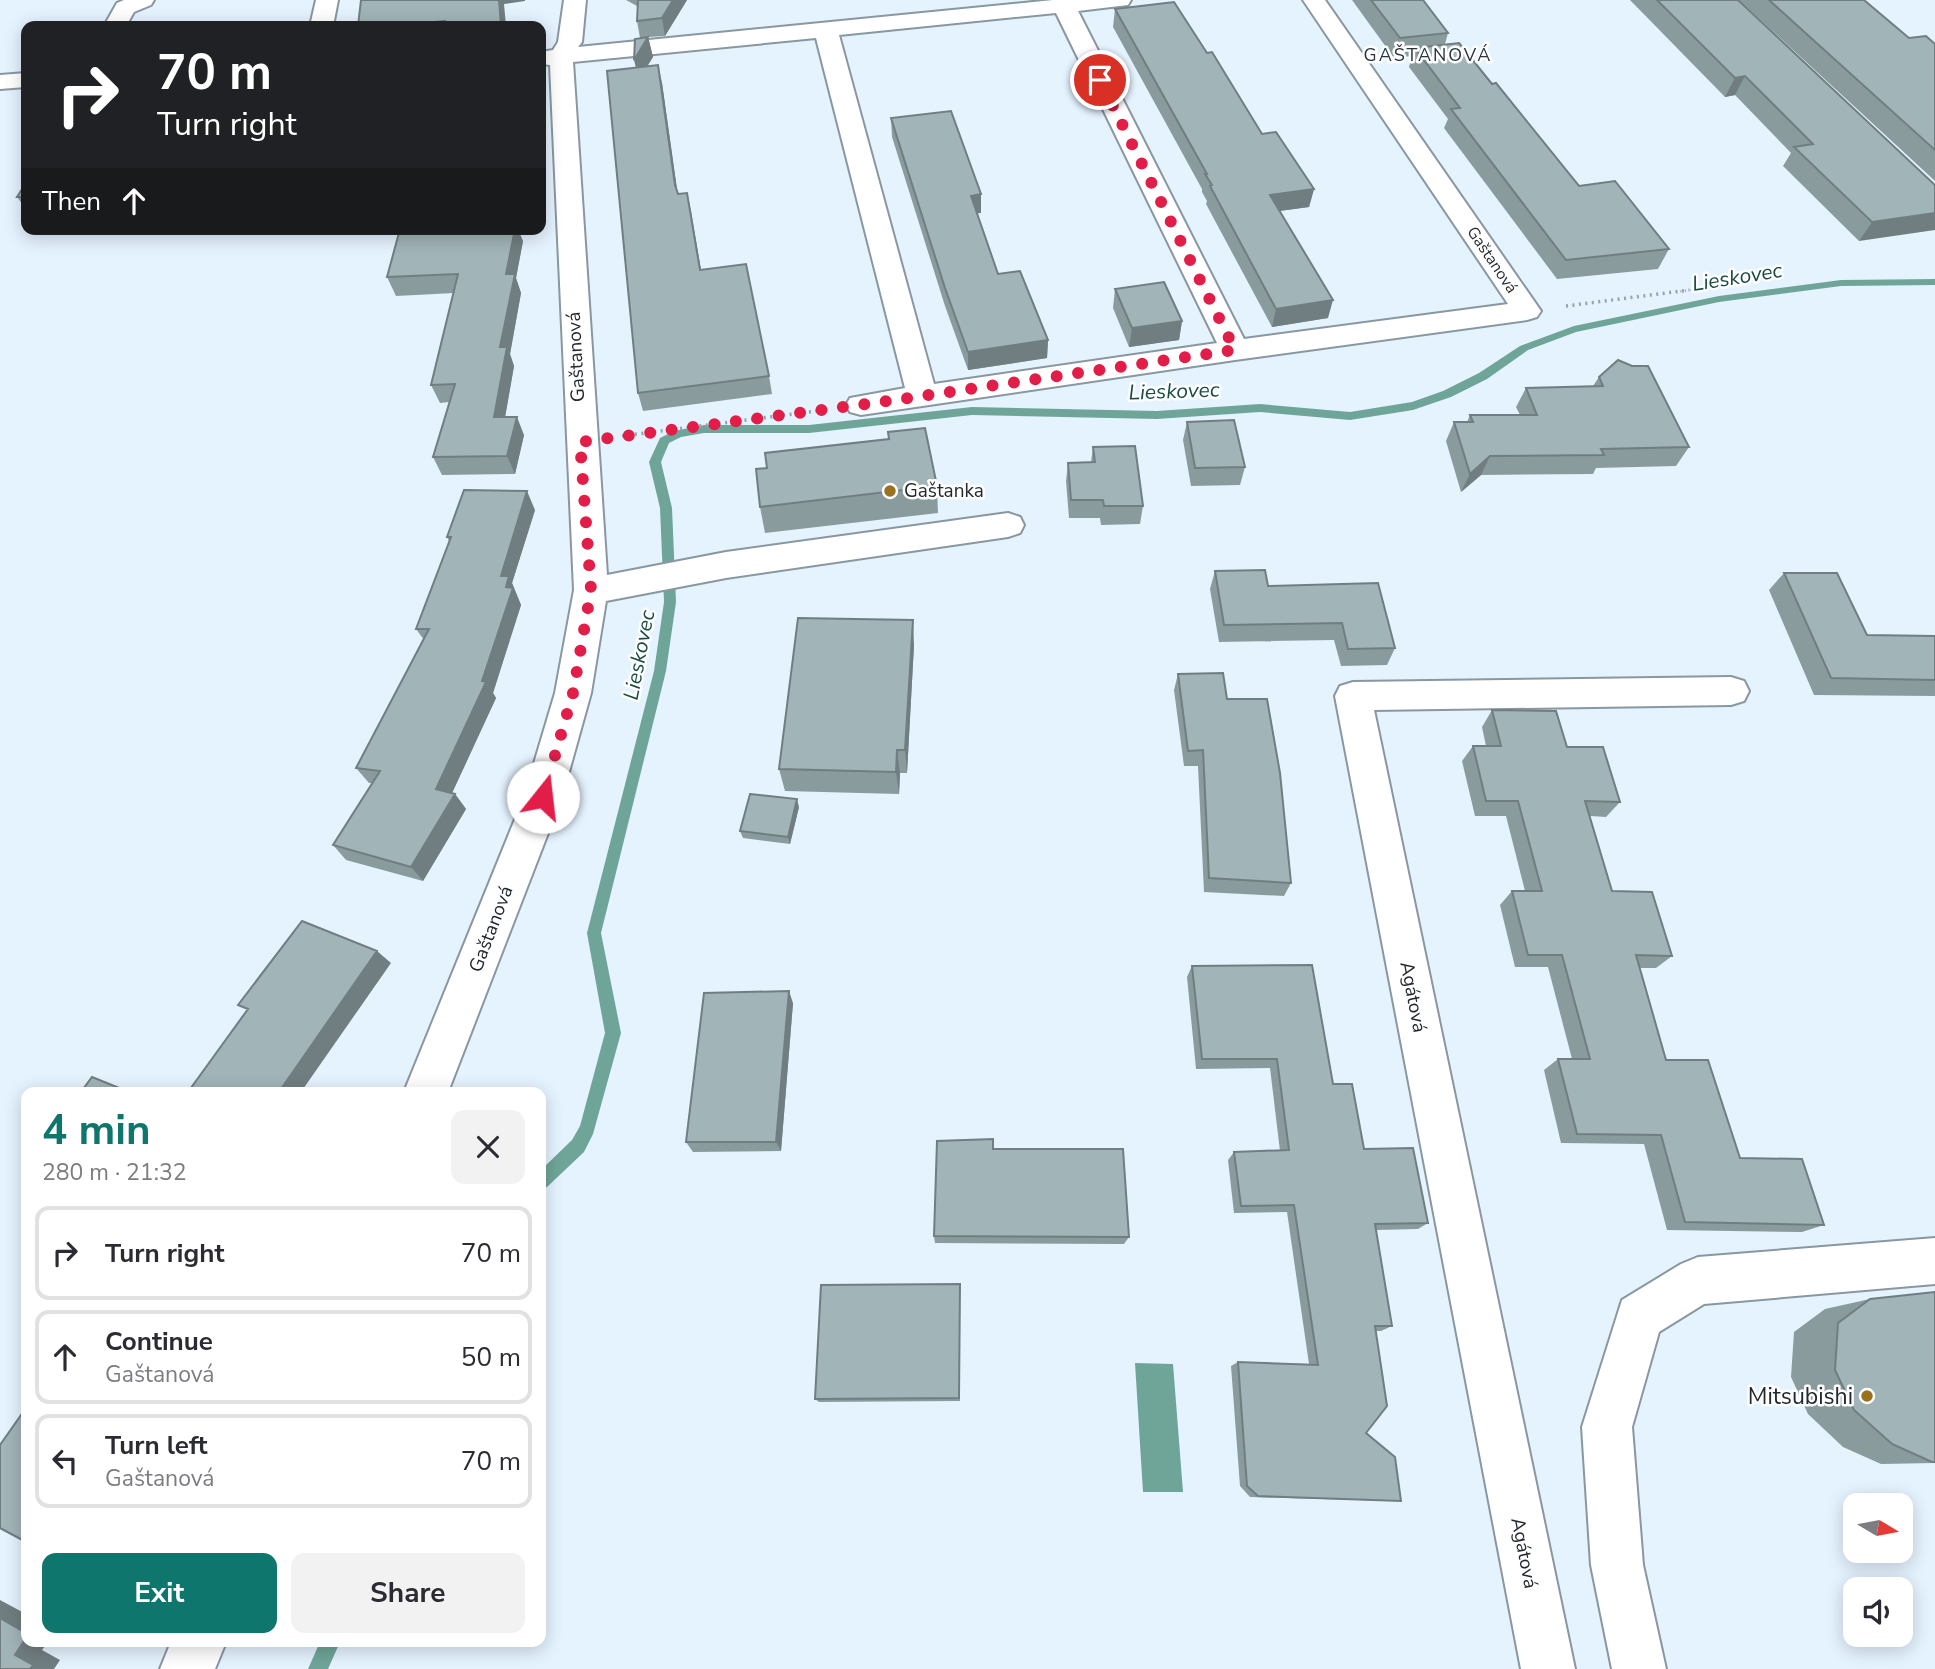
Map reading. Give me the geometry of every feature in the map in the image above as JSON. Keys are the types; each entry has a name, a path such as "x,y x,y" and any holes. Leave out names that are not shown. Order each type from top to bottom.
{"street":[{"path":"118,21 125,8 143,0"},
{"path":"323,21 327,0"},
{"name":"Gaštanová","path":"428,1087 543,797 573,693 591,590 551,57 570,42 575,0"},
{"path":"551,57 1120,0"},
{"name":"Gaštanová","path":"861,405 1235,350 1527,312 1314,0"},
{"path":"1064,6 1235,350"},
{"path":"826,30 922,397"},
{"path":"0,82 21,80"},
{"path":"591,590 642,583 726,565 1009,525"},
{"name":"Agátová","path":"1548,1669 1353,696 1731,691"},
{"path":"1639,1669 1617,1565 1607,1427 1639,1317 1698,1282 1935,1261"},
{"path":"187,1669 197,1647"}],"path":[{"path":"1527,312 1733,284"},
{"path":"580,442 861,405"}],"shaded area":[{"path":"1135,1363 1173,1364 1183,1492 1143,1492"}],"building":[{"path":"361,0 499,0 501,21 445,21 359,21"},
{"path":"638,0 673,0 662,18 637,21"},
{"path":"1371,0 1423,0 1448,33 1400,38"},
{"path":"1657,0 1738,0 1935,185 1935,213 1872,222 1794,147 1813,144 1745,76 1735,78"},
{"path":"1769,0 1864,0 1909,38 1926,36 1935,44 1935,150"},
{"path":"1174,2 1207,53 1212,52 1262,134 1276,132 1314,189 1270,195 1333,300 1276,309 1210,186 1212,185 1207,174 1115,9"},
{"path":"648,37 634,60 635,39"},
{"path":"1459,43 1492,84 1496,83 1579,186 1615,181 1669,249 1566,260 1451,109 1460,108 1415,48"},
{"path":"658,65 675,185 678,194 687,193 700,270 746,264 769,376 638,393 607,71"},
{"path":"951,111 981,194 971,196 998,274 1020,271 1048,340 968,352 891,118"},
{"path":"398,235 514,235 506,274 515,274 500,347 507,347 494,417 517,417 507,456 433,457 455,384 431,385 458,274 387,277"},
{"path":"1164,282 1182,321 1132,328 1115,289"},
{"path":"1618,360 1632,366 1648,366 1689,447 1601,449 1604,455 1490,456 1470,474 1454,422 1473,422 1470,415 1537,415 1526,388 1603,386 1599,377"},
{"path":"1234,420 1245,467 1195,468 1187,422"},
{"path":"925,428 937,486 760,507 756,469 767,468 765,453 889,439 888,432"},
{"path":"1135,446 1143,506 1104,506 1103,500 1071,500 1068,463 1095,462 1093,447"},
{"path":"464,490 527,491 501,576 509,576 506,587 513,588 482,681 486,682 436,789 455,794 411,867 333,845 380,771 356,768 429,629 416,629 451,537 447,537"},
{"path":"1265,570 1268,586 1378,583 1395,648 1348,649 1342,623 1224,625 1215,571"},
{"path":"1784,573 1837,573 1867,635 1935,636 1935,680 1831,678"},
{"path":"798,618 913,620 905,750 897,750 896,772 779,769"},
{"path":"1223,673 1227,699 1267,699 1280,773 1291,883 1209,878 1203,750 1188,751 1178,674"},
{"path":"1492,710 1556,711 1567,747 1603,747 1620,802 1585,801 1612,891 1652,892 1672,956 1636,955 1666,1060 1708,1060 1740,1158 1802,1159 1824,1225 1685,1222 1661,1135 1577,1134 1558,1059 1590,1059 1562,955 1528,955 1512,891 1542,891 1518,801 1486,801 1473,746 1501,746"},
{"path":"750,794 797,799 788,837 740,831"},
{"path":"302,921 377,951 282,1087 192,1087 248,1009 238,1005"},
{"path":"1312,965 1333,1084 1352,1084 1364,1149 1413,1148 1428,1223 1375,1224 1392,1326 1375,1326 1387,1406 1366,1433 1395,1457 1401,1501 1258,1496 1247,1486 1238,1362 1318,1365 1294,1205 1241,1206 1234,1152 1289,1150 1277,1059 1202,1059 1192,966"},
{"path":"789,991 776,1142 686,1142 704,993"},
{"path":"92,1077 117,1087 85,1087"},
{"path":"993,1139 993,1149 1123,1149 1129,1237 934,1236 937,1141"},
{"path":"960,1284 959,1398 815,1399 821,1285"},
{"name":"Mitsubishi","path":"1935,1292 1935,1462 1932,1462 1892,1444 1854,1410 1835,1370 1838,1323 1870,1299"},
{"path":"21,1415 21,1539 0,1528 0,1445"},
{"path":"0,1618 21,1630 21,1646 15,1655 33,1665 30,1669 0,1669"}],"waterway":[{"name":"Lieskovec","path":"546,1176 578,1146 587,1128 613,1033 594,933 660,671 670,602 666,508 655,462 664,441 678,434 704,429 809,429 972,411 1157,415 1260,408 1350,416 1413,406 1447,394 1483,376 1524,348 1574,329 1719,299 1841,283 1935,282"},
{"name":"Lieskovec","path":"318,1669 328,1647"}],"place":[{"name":"Gaštanka","path":"890,491"},
{"name":"Mitsubishi","path":"1867,1396"}],"district":[{"name":"GAŠTANOVÁ","path":"1428,55"}],"route":[{"path":"543,797 573,693 591,590 580,442 881,402 1235,350 1100,80"}]}
